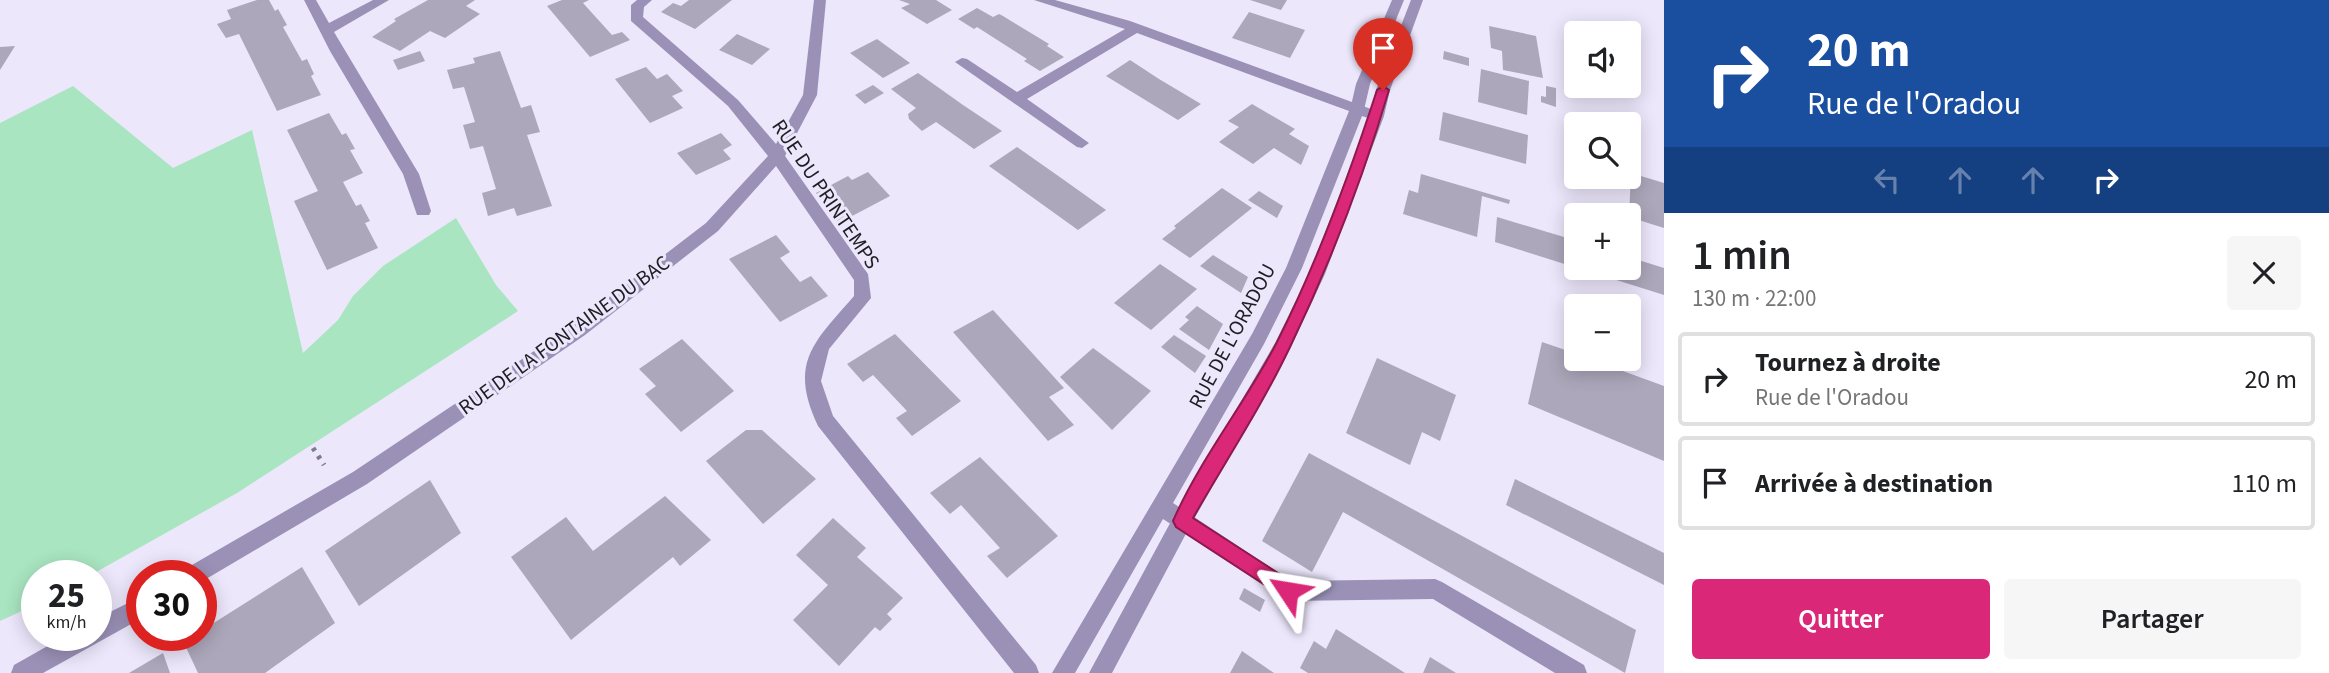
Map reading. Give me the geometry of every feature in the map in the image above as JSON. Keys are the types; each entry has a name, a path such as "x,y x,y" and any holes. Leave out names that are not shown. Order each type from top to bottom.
{"street":[{"path":"310,0 411,174 423,211"},
{"path":"327,30 383,0"},
{"name":"RUE DU PRINTEMPS","path":"646,0 638,5 636,18 733,103 777,156 862,279 863,298 821,346 811,382 825,419 1028,673"},
{"name":"RUE DE LA FONTAINE DU BAC","path":"217,561 360,478 579,330 712,227 777,156 810,95 820,0"},
{"path":"1040,0 1136,28 1377,116"},
{"name":"RUE DE L'ORADOU","path":"1063,673 1216,414 1294,268 1357,110 1363,84 1398,0"},
{"path":"1100,673 1182,521 1282,347 1317,274 1377,116 1383,90 1417,0"},
{"path":"1017,99 1136,28"},
{"path":"962,62 1082,143"},
{"path":"1160,506 1288,591 1435,589 1576,673"},
{"path":"22,673 61,651"}],"green space":[{"path":"73,86 173,168 252,130 303,353 338,320 353,296 383,266 456,218 496,285 518,311 237,493 112,563 112,560 21,560 21,611 0,621 0,123"}],"building":[{"path":"257,0 269,0 275,11 278,9 287,25 283,27 302,61 307,59 314,74 311,76 321,95 277,111 239,34 226,38 217,24 231,19 227,10"},
{"path":"428,0 475,0 466,6 480,14 445,38 430,31 400,51 372,37 396,21 394,19"},
{"path":"562,0 589,0 583,3 612,35 622,32 630,40 590,57 547,6"},
{"path":"689,0 732,0 695,29 661,12 673,3 681,6"},
{"path":"899,0 936,0 952,10 927,24 901,8 910,4"},
{"path":"1250,0 1287,0 1281,10"},
{"path":"977,8 993,17 999,14 1003,16 1049,44 1047,46 1064,57 1040,71 1024,61 1027,59 977,27 974,29 958,19"},
{"path":"1249,12 1305,30 1290,58 1232,38"},
{"path":"1489,26 1536,36 1543,78 1503,70 1502,51 1491,48"},
{"path":"737,34 770,49 752,65 719,50"},
{"path":"877,39 910,63 883,78 850,53"},
{"path":"15,46 0,70 0,47"},
{"path":"420,51 425,61 398,70 393,60"},
{"path":"500,51 521,108 531,105 540,132 527,135 552,206 517,216 514,208 488,216 482,193 496,189 483,146 470,149 463,125 475,122 464,87 453,89 447,70 475,63 473,58"},
{"path":"1444,51 1469,58 1469,66 1443,59"},
{"path":"1130,60 1201,104 1178,120 1106,76"},
{"path":"646,67 657,79 667,74 683,91 672,96 683,108 650,123 615,79"},
{"path":"1481,69 1529,81 1527,115 1478,102"},
{"path":"918,73 1002,131 974,149 936,122 922,131 909,119 908,114 916,108 891,89"},
{"path":"873,85 884,93 865,104 855,95"},
{"path":"1546,86 1556,88 1556,107 1541,102 1541,96 1546,97"},
{"path":"1252,104 1295,129 1289,134 1309,146 1301,165 1274,148 1253,164 1219,142 1239,127 1228,121"},
{"path":"1443,112 1528,135 1526,164 1439,140"},
{"path":"329,113 342,135 346,133 355,149 350,150 363,173 343,182 356,206 361,204 370,221 365,223 378,248 327,270 294,201 318,191 287,130"},
{"path":"721,133 732,145 723,150 731,159 696,175 677,153"},
{"path":"1017,147 1106,210 1078,230 989,166"},
{"path":"868,172 890,196 839,223 816,193 848,176 852,180"},
{"path":"1421,174 1510,200 1509,204 1482,196 1477,237 1403,214 1409,190 1418,193"},
{"path":"1641,176 1664,183 1664,228 1641,221 1641,203 1630,203 1630,189 1641,189"},
{"path":"1222,188 1252,208 1190,258 1162,239 1176,228 1174,226"},
{"path":"1259,191 1283,206 1277,218 1248,200"},
{"path":"1497,217 1564,237 1564,264 1495,242"},
{"path":"776,235 790,252 780,258 800,282 811,276 828,296 780,322 729,259"},
{"path":"1213,255 1248,277 1241,293 1200,266"},
{"path":"1641,261 1664,268 1664,295 1616,280 1641,280"},
{"path":"1160,264 1197,289 1151,330 1114,303"},
{"path":"1197,306 1223,324 1209,350 1179,329 1189,320 1185,317"},
{"path":"993,310 1064,388 1049,397 1074,425 1048,441 953,332"},
{"path":"895,334 961,401 912,436 896,418 907,411 873,375 863,382 847,364"},
{"path":"1174,335 1206,356 1195,373 1161,347"},
{"path":"682,339 734,391 681,432 645,394 656,386 639,369"},
{"path":"1542,342 1564,350 1564,371 1623,371 1664,386 1664,461 1528,404"},
{"path":"1093,348 1151,391 1112,430 1060,377"},
{"path":"1377,358 1456,395 1440,441 1422,432 1410,465 1346,433"},
{"path":"746,430 762,430 816,479 763,524 706,461"},
{"path":"1309,453 1636,630 1625,673 1343,512 1312,572 1262,541"},
{"path":"980,457 1058,536 1007,578 987,556 1000,548 961,505 950,514 930,493"},
{"path":"1515,479 1664,553 1664,585 1506,505"},
{"path":"430,480 461,533 359,606 325,551"},
{"path":"665,496 711,540 680,566 673,557 571,640 511,557 566,517 593,551"},
{"path":"833,518 866,548 857,557 903,598 887,614 892,619 880,631 875,627 839,666 793,620 828,585 796,555"},
{"path":"302,567 335,623 265,673 198,673 188,651 217,651 217,621"},
{"path":"1244,588 1265,600 1260,612 1239,599"},
{"path":"1336,629 1405,673 1308,673 1300,668 1314,641 1326,649"},
{"path":"1242,651 1274,673 1230,673"},
{"path":"163,653 170,673 129,673"},
{"path":"1430,657 1456,673 1423,673"}],"route":[{"path":"1288,591 1182,521 1282,347 1317,274 1361,161 1383,90"}]}
